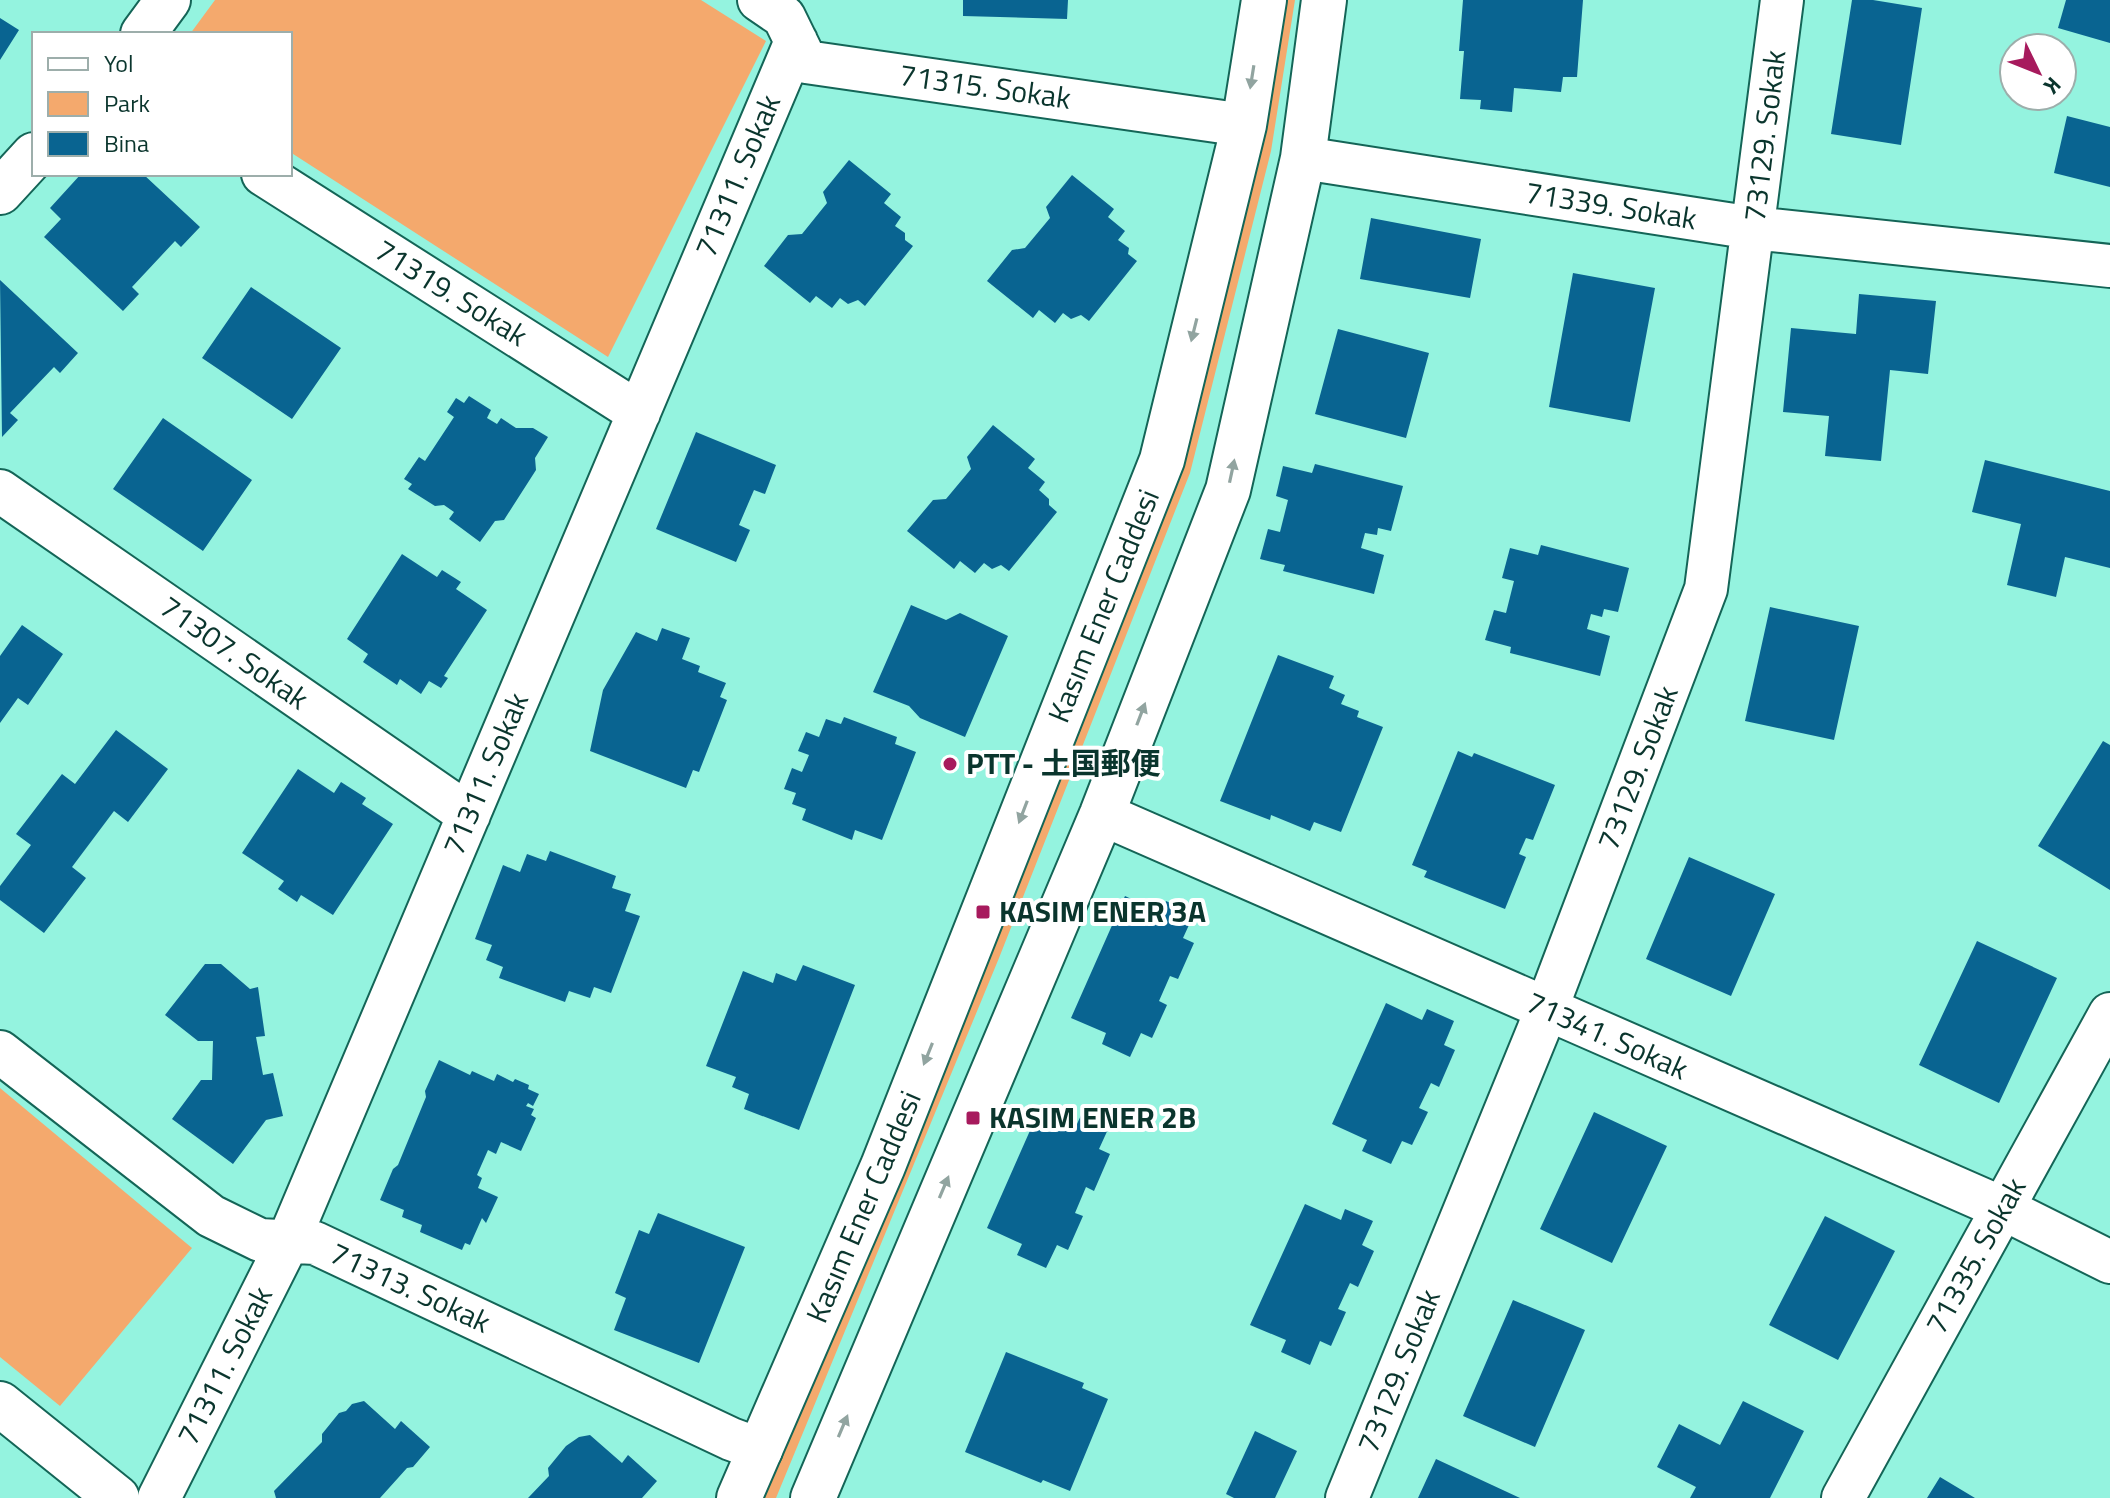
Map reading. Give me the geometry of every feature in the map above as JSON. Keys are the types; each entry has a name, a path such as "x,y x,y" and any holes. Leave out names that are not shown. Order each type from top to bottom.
{"main road":[{"path":"144,32 168,0"},
{"name":"Kasım Ener Caddesi","path":"739,1498 883,1166 1162,460 1244,125 1264,0"},
{"path":"813,1498 1102,814 1228,490 1303,158 1324,0"},
{"path":"0,192 32,157"},
{"path":"0,1404 117,1498"}],"street":[{"name":"71315. Sokak","path":"759,0 784,17 806,62 1244,125"},
{"name":"73129. Sokak","path":"1347,1498 1546,1010 1706,589 1782,0"},
{"name":"71311. Sokak","path":"159,1498 288,1242 796,41"},
{"name":"71339. Sokak","path":"1303,158 1753,228 2110,266"},
{"name":"71319. Sokak","path":"266,176 639,413"},
{"name":"71307. Sokak","path":"0,491 469,815"},
{"name":"71341. Sokak","path":"1102,814 2002,1208 2110,1262"},
{"name":"71335. Sokak","path":"1843,1498 2110,1014"},
{"name":"71313. Sokak","path":"0,1052 211,1216 260,1240 315,1243 731,1439 761,1450"}],"green space":[{"path":"215,0 701,0 766,41 608,357 292,153 292,32 191,32"},
{"path":"1283,0 1295,0 1271,151 1190,473 999,958 776,1498 760,1498 989,954"},
{"path":"0,1088 192,1248 60,1406 0,1357"}],"building":[{"path":"963,0 1068,0 1067,19 963,16"},
{"path":"1463,0 1583,0 1577,77 1563,77 1561,92 1514,88 1512,112 1480,109 1481,100 1460,99 1464,51 1459,51"},
{"path":"1852,0 1922,8 1901,145 1831,134"},
{"path":"2066,0 2110,0 2110,43 2058,28"},
{"path":"0,18 19,30 0,60"},
{"path":"2067,116 2110,127 2110,187 2054,173"},
{"path":"849,160 891,194 884,203 901,217 895,226 905,233 905,240 913,246 865,306 858,300 848,304 840,298 832,308 816,296 810,303 764,266 788,235 802,234 827,203 823,192"},
{"path":"1072,175 1114,209 1108,217 1125,231 1118,240 1129,248 1128,254 1137,261 1089,321 1081,315 1071,319 1063,313 1055,323 1039,310 1033,318 987,281 1012,250 1025,248 1050,218 1046,207"},
{"path":"79,176 145,176 200,227 181,247 175,241 132,287 139,294 123,311 44,237 61,219 50,208"},
{"path":"1371,218 1481,239 1470,298 1360,279"},
{"path":"1573,273 1655,288 1630,422 1549,407"},
{"path":"0,280 78,353 60,373 54,367 10,413 18,420 2,437"},
{"path":"251,287 341,348 292,419 202,358"},
{"path":"1859,294 1936,301 1928,374 1890,370 1881,461 1825,456 1829,416 1783,412 1791,328 1856,334"},
{"path":"1338,329 1429,353 1406,438 1315,414"},
{"path":"469,396 491,410 487,418 497,424 501,418 516,428 533,428 548,437 535,458 536,470 504,520 495,521 480,542 449,519 454,512 444,505 435,506 408,489 412,484 404,479 419,457 425,461 454,417 447,412 456,398 464,403"},
{"path":"163,418 252,480 203,551 113,489"},
{"path":"993,425 1035,459 1028,468 1045,482 1039,490 1057,512 1009,571 1001,565 992,569 984,563 975,573 960,561 954,569 907,531 933,500 946,499 971,469 967,457"},
{"path":"696,432 776,465 765,494 754,490 739,525 750,530 736,562 656,529"},
{"path":"1985,460 2110,491 2110,568 2065,557 2056,597 2007,585 2021,524 1972,512"},
{"path":"1315,464 1403,486 1391,531 1378,528 1377,535 1365,533 1361,548 1384,555 1374,594 1283,571 1285,565 1260,559 1268,529 1280,532 1288,500 1276,496 1283,466 1312,473"},
{"path":"1541,545 1629,568 1618,612 1604,609 1602,617 1591,614 1587,629 1610,636 1600,676 1510,653 1511,647 1485,640 1494,610 1506,613 1514,581 1502,578 1510,548 1538,555"},
{"path":"402,554 437,577 442,570 461,582 456,589 487,610 444,676 448,678 441,688 429,681 421,694 400,679 397,685 363,662 368,654 347,639"},
{"path":"911,605 946,620 960,613 1008,636 965,737 920,718 909,706 873,692"},
{"path":"1770,607 1859,626 1834,740 1745,721"},
{"path":"22,625 63,654 28,705 18,698 0,723 0,656"},
{"path":"662,628 690,638 682,659 700,666 698,672 726,683 720,697 727,700 699,772 693,770 686,788 590,751 603,690 636,632 657,641"},
{"path":"1278,655 1334,676 1329,688 1345,695 1341,704 1359,711 1357,717 1383,727 1341,832 1314,822 1310,831 1271,815 1270,820 1220,801"},
{"path":"844,717 897,737 895,744 916,752 882,840 855,830 852,840 802,820 806,809 792,804 796,793 784,789 792,768 802,772 809,755 798,751 806,732 819,737 826,719 841,724"},
{"path":"116,730 168,769 128,822 114,811 72,867 86,878 44,933 0,900 0,886 31,845 16,834 62,774 75,784"},
{"path":"2103,741 2110,745 2110,890 2038,846"},
{"path":"1458,751 1472,757 1474,753 1555,785 1533,840 1526,838 1519,854 1526,857 1505,909 1424,877 1427,871 1412,865"},
{"path":"298,769 334,793 341,782 366,798 362,804 393,824 333,915 301,895 297,902 278,889 284,881 242,853"},
{"path":"550,851 616,876 612,888 631,894 625,911 640,916 611,993 594,987 590,998 569,991 565,1002 499,978 503,967 486,960 492,945 475,939 503,865 520,872 527,854 546,861"},
{"path":"1689,857 1775,894 1731,996 1646,959"},
{"path":"1125,896 1161,913 1166,901 1194,914 1183,938 1194,943 1178,979 1170,976 1159,1001 1167,1005 1152,1038 1141,1033 1130,1057 1102,1044 1106,1033 1071,1018"},
{"path":"1977,941 2057,978 1999,1103 1919,1065"},
{"path":"205,964 221,964 250,989 258,987 265,1036 256,1037 263,1075 273,1073 283,1116 266,1120 233,1164 172,1119 201,1080 212,1080 213,1041 198,1041 165,1015"},
{"path":"803,965 855,985 799,1130 744,1109 749,1094 732,1087 736,1077 706,1066 743,971 773,983 776,973 796,981"},
{"path":"1386,1003 1422,1020 1427,1009 1454,1021 1444,1045 1455,1050 1439,1087 1431,1083 1419,1108 1428,1112 1412,1145 1402,1141 1391,1164 1362,1151 1367,1140 1332,1124"},
{"path":"439,1060 470,1075 472,1071 494,1081 497,1074 513,1082 515,1079 539,1094 533,1106 528,1103 526,1106 534,1109 531,1115 536,1118 521,1151 501,1142 496,1154 488,1150 477,1175 482,1178 478,1188 498,1197 486,1223 482,1218 470,1245 465,1243 462,1250 420,1232 422,1225 402,1217 404,1210 380,1200 393,1169 398,1165"},
{"path":"1040,1108 1077,1124 1082,1113 1110,1125 1099,1149 1110,1154 1094,1191 1086,1187 1075,1213 1083,1216 1068,1250 1057,1245 1046,1268 1017,1255 1022,1244 987,1228"},
{"path":"1594,1112 1667,1146 1612,1263 1540,1229"},
{"path":"1305,1204 1341,1220 1345,1209 1373,1221 1362,1245 1374,1251 1358,1287 1350,1283 1338,1309 1346,1312 1331,1346 1320,1341 1310,1365 1281,1352 1286,1340 1250,1325"},
{"path":"658,1213 745,1247 699,1363 614,1330 626,1298 615,1293 639,1230 649,1234"},
{"path":"1825,1216 1895,1251 1838,1360 1769,1325"},
{"path":"1513,1300 1585,1330 1535,1447 1463,1416"},
{"path":"1006,1352 1084,1383 1082,1388 1108,1399 1070,1491 1043,1480 1041,1483 965,1452"},
{"path":"364,1401 395,1429 401,1421 430,1447 413,1467 407,1468 380,1498 276,1498 274,1491 322,1442 322,1434 339,1413 352,1404"},
{"path":"1743,1401 1804,1431 1770,1498 1690,1498 1696,1487 1657,1467 1679,1424 1720,1445"},
{"path":"1255,1431 1297,1451 1275,1498 1234,1498 1226,1494"},
{"path":"590,1435 622,1463 628,1455 657,1481 642,1498 528,1498 549,1476 548,1468 566,1446 579,1437"},
{"path":"1436,1459 1520,1498 1418,1498"},
{"path":"1940,1477 1975,1498 1927,1498"}],"place":[{"name":"PTT - 土国郵便","path":"950,764"},
{"name":"KASIM ENER 3A","path":"983,912"},
{"name":"KASIM ENER 2B","path":"973,1118"}]}
